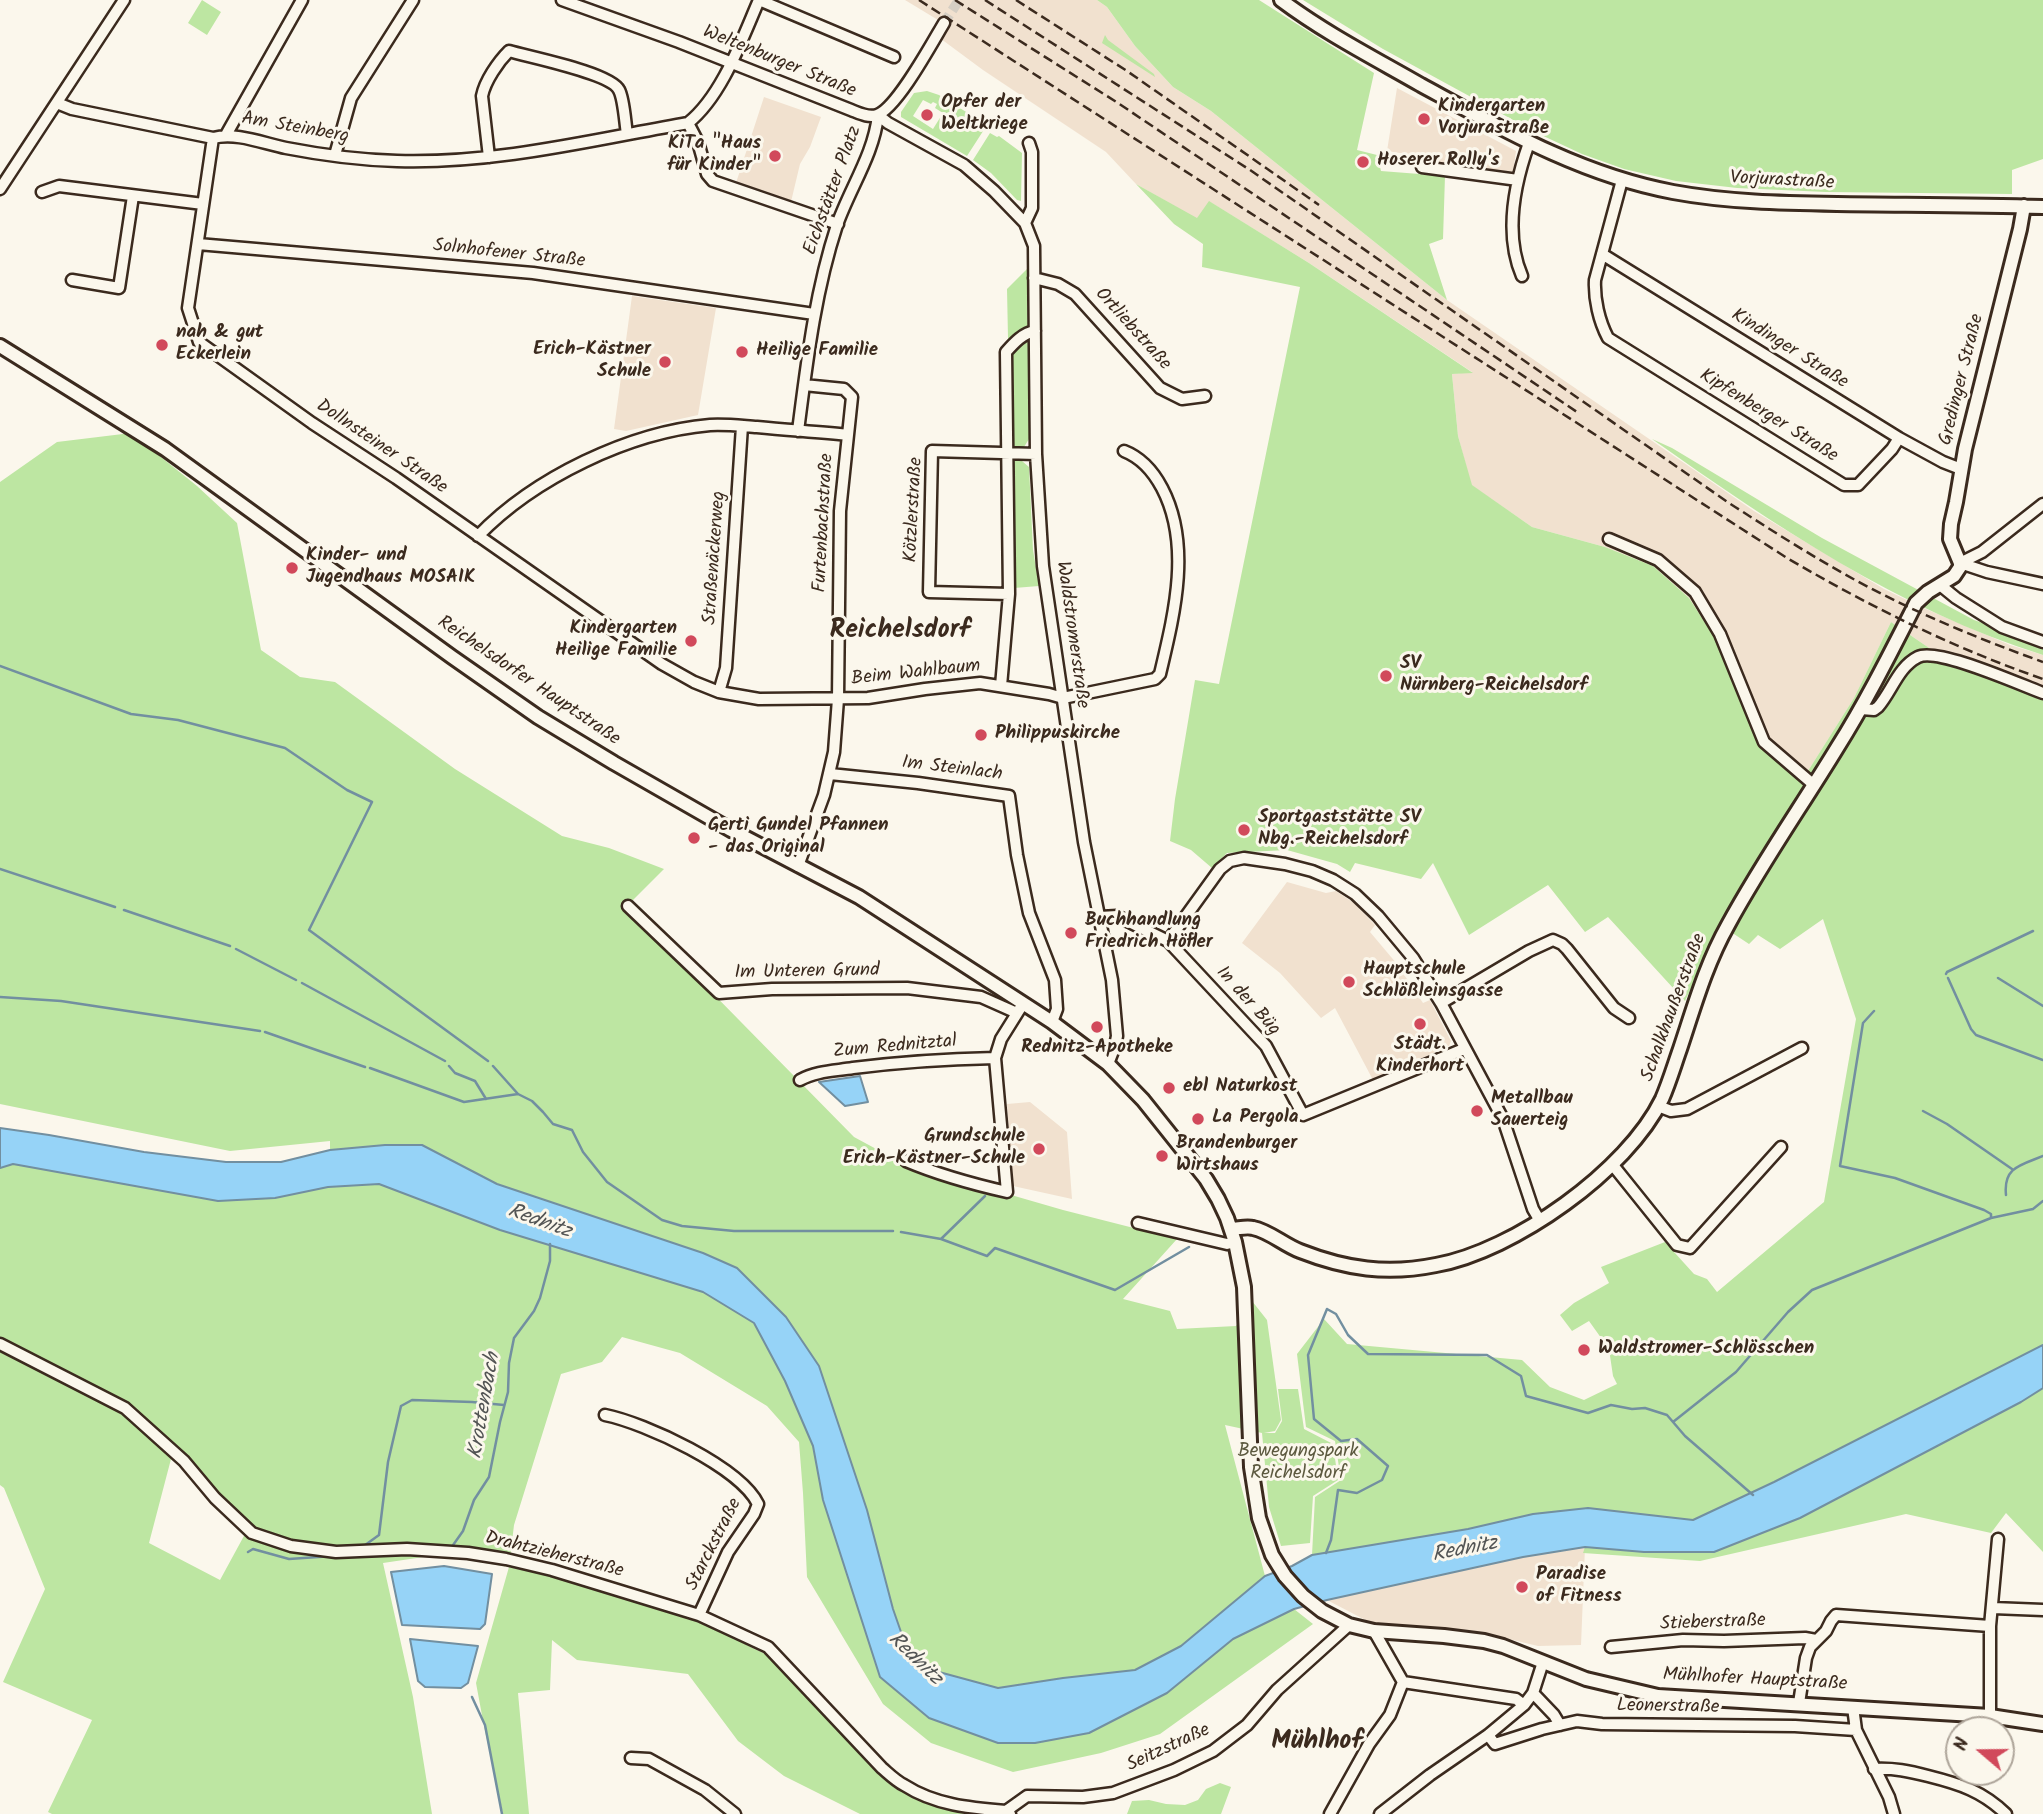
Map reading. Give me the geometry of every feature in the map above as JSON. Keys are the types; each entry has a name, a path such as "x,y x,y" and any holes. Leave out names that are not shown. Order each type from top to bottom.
{"main road":[{"name":"Vorjurastraße","path":"1281,0 1354,47 1529,143 1575,164 1622,180 1673,192 1734,200 2043,207"},
{"name":"Gredinger Straße","path":"1960,563 1953,549 1950,532 1961,469 2024,206"},
{"name":"Reichelsdorfer Hauptstraße","path":"0,346 166,449 538,717 664,792 859,897 1020,1008 1052,1022 1108,1064 1143,1100 1206,1179 1223,1208 1233,1236 1244,1287 1249,1424 1256,1506 1262,1528 1272,1555 1285,1576 1303,1596 1322,1611 1349,1625"},
{"name":"Schalkhaußerstraße","path":"1233,1236 1255,1228 1302,1252 1353,1267 1389,1270 1437,1265 1471,1256 1540,1221 1612,1164 1640,1133 1658,1106 1719,941 1861,709 1916,603 1922,596 1954,576 1960,563"},
{"name":"Mühlhofer Hauptstraße","path":"1349,1625 1374,1631 1484,1641 1586,1679 1658,1696 1990,1716"},
{"name":"Mühlhofer Hauptstraße","path":"2015,1720 2043,1724"}],"street":[{"path":"0,189 124,0"},
{"path":"226,135 302,0"},
{"path":"335,155 351,98 413,0"},
{"name":"Weltenburger Straße","path":"562,0 865,116 878,115"},
{"path":"838,225 713,180 707,174 698,142 688,123 699,115 732,63 759,0 894,57"},
{"path":"878,115 888,108 908,82 944,23"},
{"path":"489,157 482,96 509,51 581,70 614,84 620,90 627,134"},
{"name":"Am Steinberg","path":"57,103 72,109 213,138 226,135 288,148 397,161 489,157 562,147 688,123"},
{"name":"Waldstromerstraße","path":"878,115 964,166 994,191 1025,223 1034,246 1036,454 1043,566 1084,842 1112,980 1117,1036 1108,1064"},
{"name":"Eichstätter Platz","path":"798,431 814,314 825,268 838,225 873,142 878,115"},
{"name":"Dollnsteiner Straße","path":"213,138 188,308 199,342 312,424 396,478 662,664 719,692"},
{"name":"Waldstromerstraße","path":"1025,223 1031,208 1032,152 1029,143"},
{"path":"1522,276 1516,263 1511,237 1518,180 1529,143"},
{"path":"1422,167 1518,180"},
{"path":"1602,254 1622,180"},
{"path":"42,192 59,186 203,204"},
{"path":"72,280 120,288 133,196"},
{"name":"Solnhofener Straße","path":"198,244 533,273 814,314"},
{"name":"Kipfenberger Straße","path":"1602,254 1594,289 1608,338 1844,485 1858,485 1899,438"},
{"name":"Kindinger Straße","path":"1602,254 1899,438 1961,469"},
{"name":"Ortliebstraße","path":"1034,278 1058,284 1075,293 1160,388 1182,399 1205,397"},
{"path":"1001,686 1009,594 1006,352 1029,332 1035,331"},
{"name":"Furtenbachstraße","path":"797,866 830,774 834,752 838,699 840,511 852,397 844,389 804,385"},
{"path":"478,536 516,502 548,480 619,447 681,429 712,425 743,426 848,435"},
{"name":"Straßenäckerweg","path":"719,692 726,668 743,426"},
{"name":"Kötzlerstraße","path":"1009,594 929,592 932,451 1036,454"},
{"name":"Beim Wahlbaum","path":"719,692 760,699 868,698 979,683 1063,698 1155,679 1160,674 1172,620 1178,564 1176,530 1169,503 1158,480 1143,461 1124,451"},
{"name":"Schalkhaußerstraße","path":"1960,563 1982,551 2043,504"},
{"path":"1609,539 1658,560 1695,592 1720,634 1764,743 1814,785"},
{"path":"1960,563 1987,572 2043,584"},
{"path":"1940,585 2002,627 2043,642"},
{"path":"1861,709 1874,710 1878,707 1900,671 1918,657 1928,654 1953,659 2043,693"},
{"name":"Im Steinlach","path":"830,774 1009,796 1028,913 1055,980 1057,1009 1052,1022"},
{"path":"1168,941 1220,869 1230,861 1244,858 1312,871 1355,894 1378,916 1413,958 1441,1003 1503,1119 1533,1209 1540,1221"},
{"name":"Im Unteren Grund","path":"628,906 719,993 772,989 907,988 981,997 1020,1008"},
{"name":"In der Büg","path":"1100,917 1117,916 1168,941 1266,1046 1303,1115 1464,1049"},
{"path":"1441,1003 1529,951 1553,940 1562,944 1614,1008 1629,1018"},
{"path":"906,1161 957,1180 1007,1192 995,1058 1000,1039 1020,1008"},
{"path":"1658,1106 1677,1111 1687,1109 1802,1048"},
{"name":"Zum Rednitztal","path":"800,1080 811,1074 865,1067 995,1058"},
{"path":"1612,1164 1677,1245 1690,1248 1781,1147"},
{"path":"1138,1223 1227,1244 1233,1236"},
{"name":"Drahtzieherstraße","path":"0,1344 125,1408 184,1461 215,1498 253,1533 291,1546 337,1552 407,1549 468,1553 506,1559 552,1570 699,1615 768,1647 882,1768 903,1785 934,1800 968,1808 1008,1812"},
{"name":"Starckstraße","path":"605,1415 623,1419 680,1443 717,1464 754,1494 758,1504 754,1514 728,1552 699,1615"},
{"path":"1990,1716 1990,1626 1998,1539"},
{"path":"1993,1608 2043,1610"},
{"path":"1799,1703 1810,1647 1826,1631 1836,1615 1990,1626"},
{"name":"Seitzstraße","path":"1008,1812 1027,1796 1083,1797 1113,1793 1174,1770 1213,1751 1247,1725 1277,1690 1349,1625"},
{"path":"1374,1631 1403,1682"},
{"name":"Stieberstraße","path":"1611,1647 1683,1640 1816,1640"},
{"path":"1380,1814 1430,1774 1488,1735 1524,1705 1533,1693 1543,1662"},
{"path":"1403,1682 1516,1699 1524,1705"},
{"path":"1330,1814 1369,1744 1390,1715 1403,1682"},
{"path":"1533,1693 1560,1725"},
{"path":"1853,1706 1856,1730 1889,1797 1894,1814"},
{"name":"Leonerstraße","path":"1488,1735 1495,1745 1577,1721 1602,1724 1795,1726 1856,1730"},
{"path":"631,1758 649,1759 705,1790 734,1814"},
{"path":"1874,1769 1893,1768 1960,1784 1979,1792 2006,1814"}],"shaded area":[{"path":"905,0 1097,0 1107,7 1135,46 1173,87 1211,111 1447,300 1754,511 1884,589 2010,645 2043,655 2043,692 1935,652 1891,622 1854,698 1801,782 1765,750 1715,638 1689,598 1653,566 1605,547 1532,527 1471,485 1458,436 1452,374 1472,372 1309,263 1210,202 1197,219 1136,184 1106,152 983,70 933,33 938,20"},
{"name":"Kindergarten Vorjurastraße","path":"1397,88 1516,151 1513,173 1434,162 1431,158 1387,151"},
{"name":"KiTa \"Haus für Kinder\"","path":"764,97 821,117 810,147 800,164 790,206 735,186"},
{"name":"Erich-Kästner Schule","path":"632,296 716,308 698,415 626,431 614,429"},
{"name":"Hauptschule Schlößleinsgasse","path":"1287,882 1326,893 1336,891 1354,903 1375,925 1370,932 1397,964 1423,1003 1430,1000 1451,1041 1449,1046 1373,1080 1335,1008 1321,1018 1280,973 1242,943"},
{"name":"Grundschule Erich-Kästner-Schule","path":"1030,1102 1067,1132 1072,1199 1013,1186 1007,1104"},
{"path":"1585,1547 1581,1645 1538,1646 1475,1631 1373,1624 1327,1600 1523,1557"}],"green space":[{"path":"202,0 221,12 207,35 188,23"},
{"path":"1097,0 1259,0 1374,73 1357,150 1377,155 1381,171 1445,176 1443,239 1429,244 1447,300 1211,111 1173,87 1135,46 1107,7"},
{"path":"1303,0 2043,0 2043,159 2012,170 2012,194 1826,192 1737,188 1676,181 1624,169 1582,154 1537,133 1383,49"},
{"path":"1105,35 1108,40 1155,77 1102,43"},
{"path":"927,91 939,95 987,125 967,156 901,117 901,112 914,93","holes":["923,100 937,104 935,108 943,113 933,129 913,116"]},
{"path":"990,133 999,136 1022,153 1021,201 973,160"},
{"path":"1136,184 1197,218 1209,201 1309,263 1473,373 1452,374 1458,436 1472,485 1532,527 1605,547 1653,566 1689,598 1715,638 1765,750 1801,782 1854,698 1891,622 1935,652 2043,692 2043,1345 1774,1482 1693,1520 1588,1508 1533,1514 1468,1529 1312,1555 1315,1497 1341,1480 1335,1441 1306,1427 1297,1354 1324,1319 1347,1344 1522,1360 1550,1387 1584,1400 1617,1384 1613,1376 1609,1349 1589,1321 1572,1331 1560,1315 1574,1303 1609,1283 1601,1267 1665,1242 1694,1274 1707,1279 1717,1292 1824,1202 1856,1019 1823,919 1780,949 1758,935 1749,944 1731,932 1705,959 1685,1001 1608,917 1585,932 1548,885 1469,935 1433,863 1421,879 1355,863 1350,872 1337,864 1287,850 1227,853 1212,868 1191,850 1170,841 1195,680 1219,684 1300,287 1202,267 1203,244 1174,224"},
{"path":"1027,269 1028,327 1026,332 1010,341 1007,289"},
{"path":"1029,338 1029,439 1024,447 1010,447 1009,363 1012,349"},
{"name":"Bewegungspark Reichelsdorf","path":"131,433 197,486 237,523 261,650 300,677 335,682 455,769 562,836 609,848 664,869 627,906 854,1137 904,1164 1063,1210 1177,1239 1123,1299 1170,1311 1177,1329 1236,1326 1252,1301 1267,1320 1281,1420 1275,1431 1264,1433 1275,1433 1282,1421 1278,1389 1298,1389 1304,1429 1333,1444 1338,1480 1313,1496 1310,1543 1281,1546 1269,1507 1262,1433 1225,1425 1265,1576 1181,1646 1135,1670 998,1688 939,1672 909,1655 893,1609 867,1510 819,1366 703,1253 497,1184 422,1145 330,1150 330,1141 230,1151 0,1104 0,482 57,442"},
{"path":"1652,439 1672,448 1822,538 1974,620 2043,644 2043,655 1990,636 1888,590 1744,503"},
{"path":"1011,461 1022,461 1029,467 1033,550 1039,586 1014,588"},
{"path":"13,1164 275,1198 328,1187 379,1184 500,1230 703,1292 754,1323 785,1381 813,1446 823,1500 847,1574 929,1718 997,1743 1035,1743 1167,1693 1233,1639 1294,1609 1313,1624 1160,1734 1101,1753 1013,1772 931,1743 883,1704 807,1577 799,1442 767,1406 680,1353 622,1337 602,1362 561,1374 514,1525 509,1567 437,1555 383,1563 413,1697 432,1814 52,1814 48,1812 92,1720 3,1682 45,1589 4,1488 0,1485 0,1168","holes":["134,1413 251,1523 220,1580 149,1543 171,1459"]},
{"path":"2043,1388 2043,1552 2006,1513 1991,1533 1906,1514 1700,1561 1583,1553 1585,1547 1644,1552 1715,1552 1896,1466"},
{"path":"509,1567 558,1578 653,1605 713,1628 765,1654 885,1778 919,1801 964,1813 984,1814 860,1814 784,1776 738,1741 688,1674 577,1660 552,1640 550,1690 518,1693 529,1814 503,1814 476,1683"},
{"path":"1220,1783 1231,1787 1221,1814 1127,1814 1132,1801 1149,1800 1185,1805 1198,1800 1206,1789"}],"water":[{"path":"860,1076 868,1102 845,1106 819,1082"},
{"name":"Rednitz","path":"0,1128 144,1152 226,1162 281,1162 330,1150 422,1145 497,1184 703,1253 737,1268 786,1317 819,1366 867,1510 893,1609 909,1655 939,1672 998,1688 1135,1670 1181,1646 1265,1576 1312,1555 1468,1529 1533,1514 1588,1508 1693,1520 1774,1482 2043,1345 2043,1388 1800,1518 1714,1552 1644,1552 1585,1547 1523,1557 1327,1600 1294,1609 1233,1639 1167,1693 1089,1733 1035,1743 998,1743 929,1718 880,1677 823,1500 813,1446 785,1381 754,1323 703,1292 500,1230 379,1184 328,1187 275,1198 218,1201 13,1164 0,1168"},
{"path":"444,1566 492,1574 485,1624 480,1629 402,1625 391,1572"},
{"path":"410,1639 478,1646 468,1683 461,1688 425,1687 418,1681"}],"waterway":[{"path":"0,666 131,714 178,720 285,748 347,790 372,802 309,930 488,1061"},
{"path":"0,869 115,907"},
{"path":"124,910 230,946"},
{"path":"1946,974 2033,931"},
{"path":"236,949 296,980"},
{"path":"1948,978 1976,1035 2043,1060"},
{"path":"1998,978 2043,1006"},
{"path":"302,983 445,1061"},
{"path":"0,997 61,1001 260,1031"},
{"path":"1874,1011 1863,1023 1840,1166 1895,1178 1984,1210 1991,1214 1991,1218"},
{"path":"265,1032 365,1067"},
{"path":"449,1066 455,1073 475,1081 486,1099"},
{"path":"493,1066 518,1094 532,1101 553,1124 572,1130 583,1152 607,1182 662,1220 682,1226 734,1231 893,1231"},
{"path":"370,1068 464,1102 518,1094"},
{"path":"1923,1111 1947,1124 2012,1169"},
{"path":"2006,1195 2007,1178 2015,1168 2043,1156"},
{"path":"941,1239 985,1196"},
{"path":"1673,1422 1736,1372 1788,1312 1812,1290 1991,1218 2033,1209 2043,1201"},
{"path":"901,1232 941,1239 987,1256 995,1248 1115,1290 1189,1247"},
{"name":"Krottenbach","path":"451,1548 463,1531 474,1500 489,1477 508,1392 509,1363 514,1338 540,1298 550,1261 550,1244"},
{"path":"1326,1553 1331,1540 1338,1490 1357,1493 1382,1480 1388,1466 1357,1439 1341,1441 1314,1419 1308,1355 1327,1309 1336,1314 1348,1335 1368,1354 1487,1355 1521,1376 1526,1396 1588,1413 1611,1405 1632,1409 1645,1408 1667,1415 1685,1436 1753,1495"},
{"path":"361,1548 379,1535 388,1462 401,1406 412,1400 504,1405"},
{"path":"248,1552 253,1549 289,1559 333,1556"},
{"name":"Krottenbach","path":"472,1697 485,1725 502,1814"}],"tunnel":[{"path":"944,23 959,0"}],"railway":[{"path":"919,0 1787,558 1912,625 2043,679"},
{"path":"955,0 1118,103 1580,414"},
{"path":"985,0 1250,170 1776,533 1879,593 1972,635 2043,662"},
{"path":"1016,0 1127,71 1319,205"}],"place":[{"name":"Opfer der Weltkriege","path":"927,115"},
{"name":"Kindergarten Vorjurastraße","path":"1424,119"},
{"name":"KiTa \"Haus für Kinder\"","path":"775,156"},
{"name":"Hoserer Rolly's","path":"1363,162"},
{"name":"nah & gut Eckerlein","path":"162,345"},
{"name":"Heilige Familie","path":"742,352"},
{"name":"Erich-Kästner Schule","path":"665,362"},
{"name":"Kinder- und Jugendhaus MOSAIK","path":"292,568"},
{"name":"Kindergarten Heilige Familie","path":"691,641"},
{"name":"SV Nürnberg-Reichelsdorf","path":"1386,676"},
{"name":"Philippuskirche","path":"981,735"},
{"name":"Sportgaststätte SV Nbg.-Reichelsdorf","path":"1244,830"},
{"name":"Gerti Gundel Pfannen - das Original","path":"694,838"},
{"name":"Buchhandlung Friedrich Höfler","path":"1071,933"},
{"name":"Hauptschule Schlößleinsgasse","path":"1349,982"},
{"name":"Städt. Kinderhort","path":"1420,1024"},
{"name":"Rednitz-Apotheke","path":"1097,1027"},
{"name":"ebl Naturkost","path":"1169,1088"},
{"name":"Metallbau Sauerteig","path":"1477,1111"},
{"name":"La Pergola","path":"1198,1119"},
{"name":"Grundschule Erich-Kästner-Schule","path":"1039,1149"},
{"name":"Brandenburger Wirtshaus","path":"1162,1156"},
{"name":"Waldstromer-Schlösschen","path":"1584,1350"},
{"name":"Paradise of Fitness","path":"1522,1587"}],"district":[{"name":"Reichelsdorf","path":"900,633"},
{"name":"Mühlhof","path":"1317,1744"}]}
